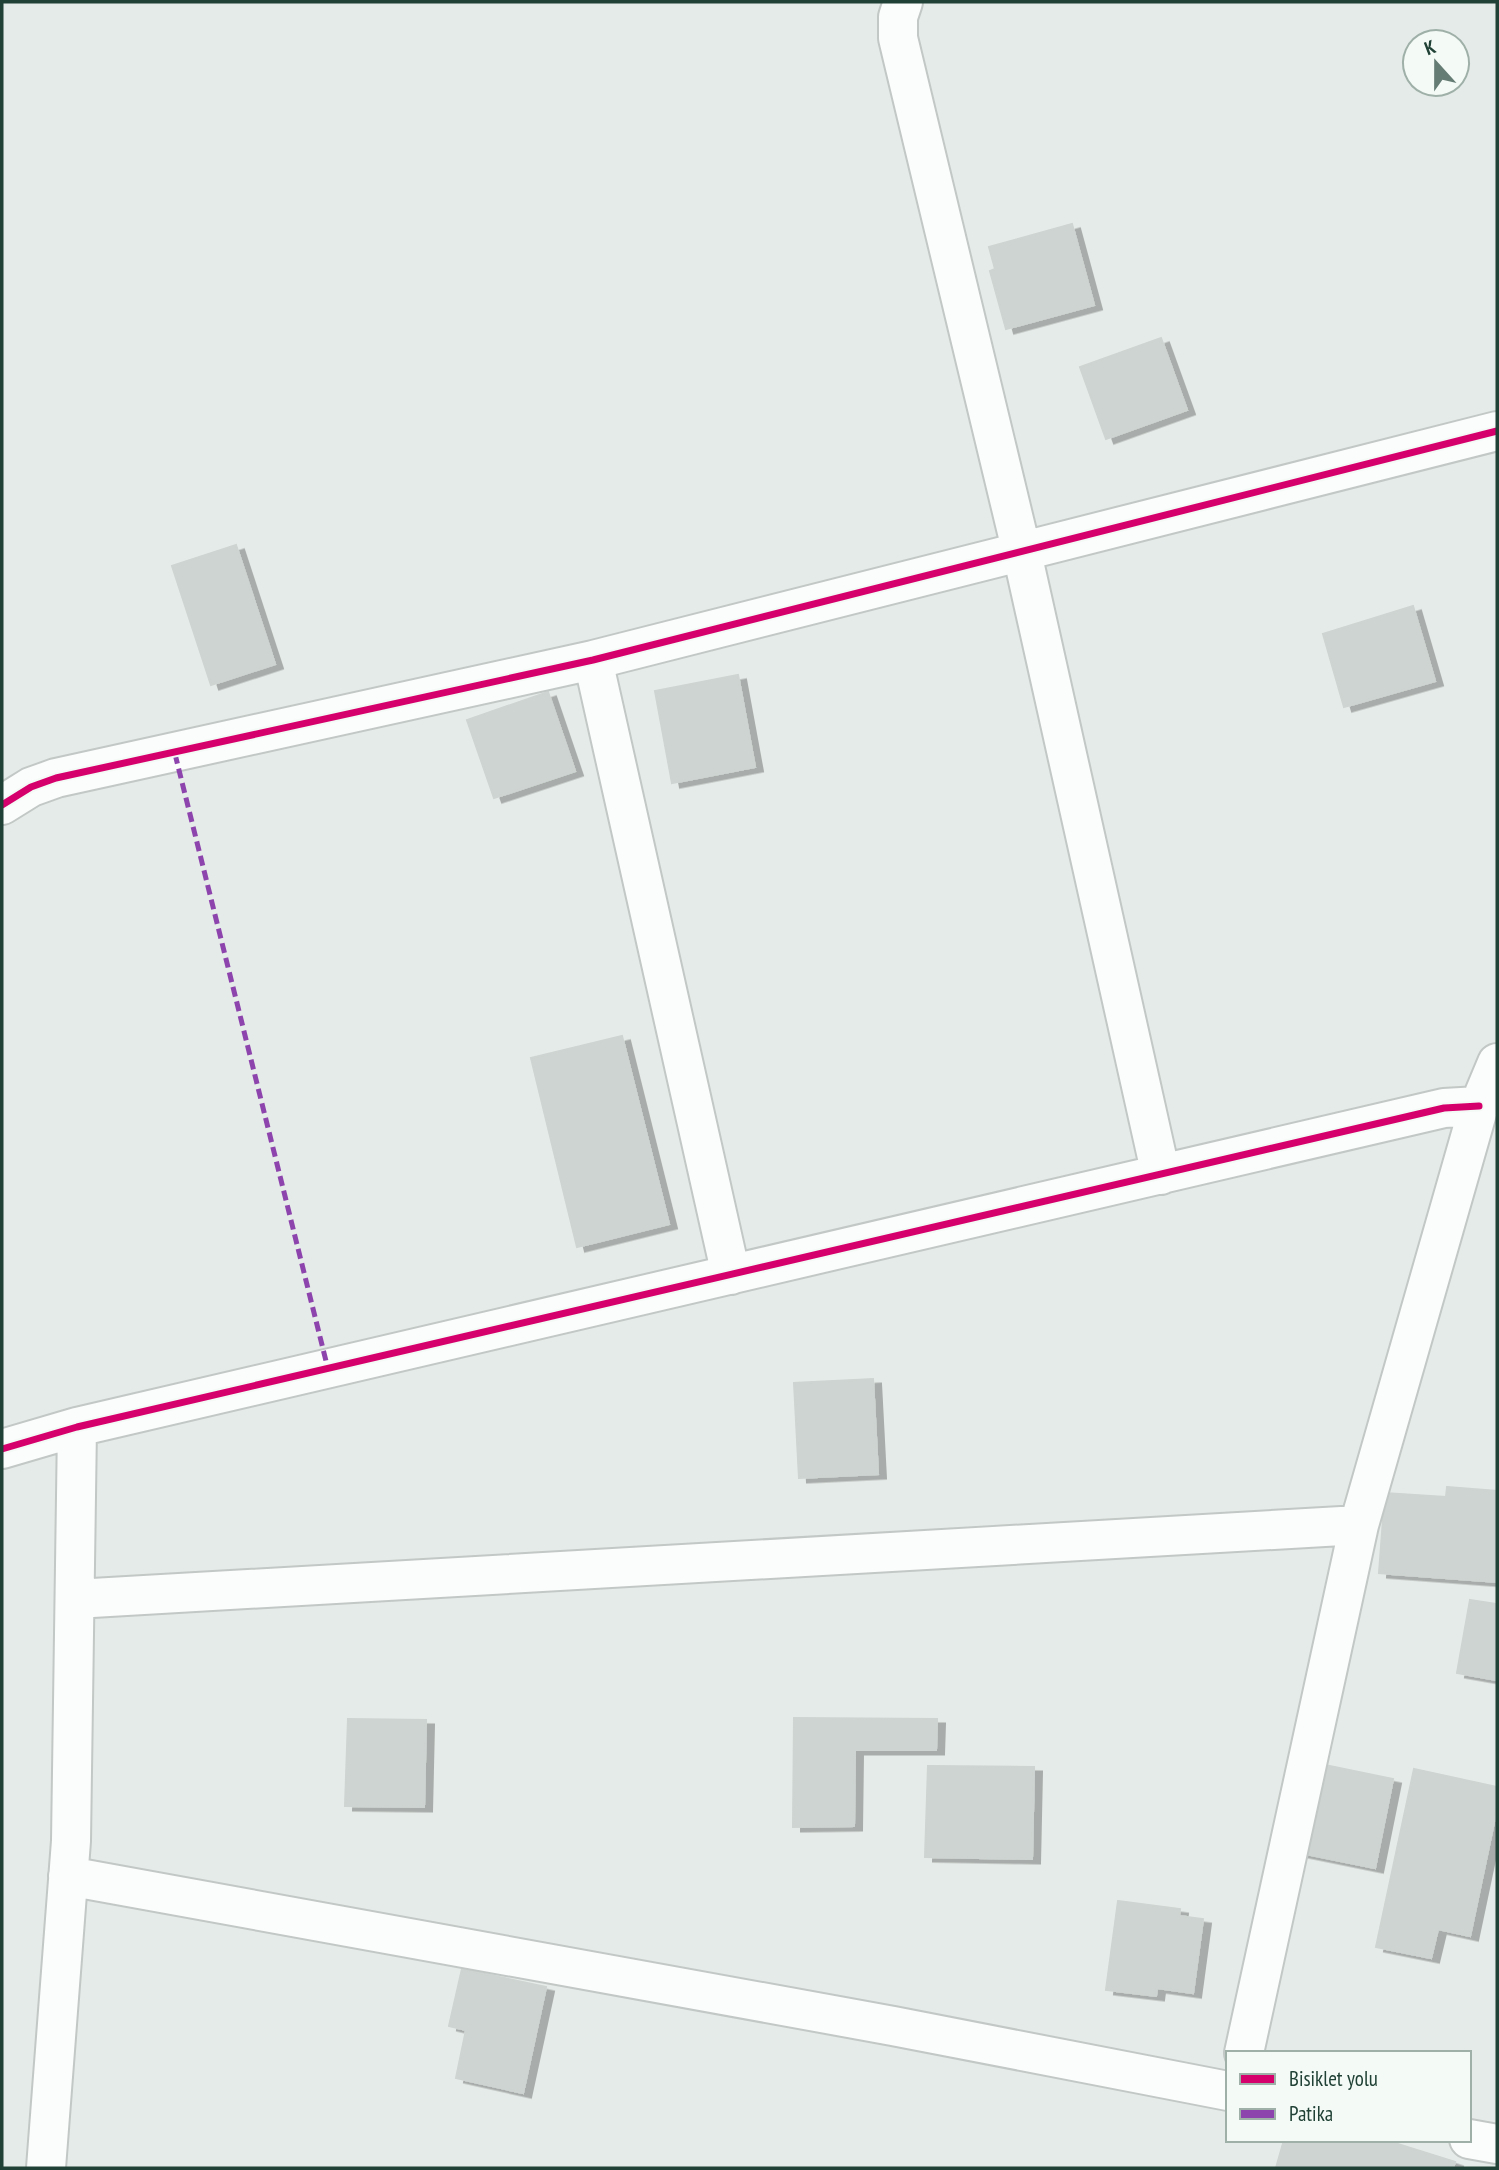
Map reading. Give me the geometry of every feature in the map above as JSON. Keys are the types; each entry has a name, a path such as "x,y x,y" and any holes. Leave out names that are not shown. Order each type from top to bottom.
{"street":[{"path":"903,2 898,18 898,38 1022,553 1161,1175"},
{"path":"2,805 32,787 56,778 593,660 1497,431"},
{"path":"593,660 731,1275"},
{"path":"1244,2051 1359,1525 1479,1106 1497,1063"},
{"path":"2,1449 77,1427 1444,1108 1479,1106"},
{"path":"46,2168 71,1841 77,1427"},
{"path":"75,1599 1359,1525"},
{"path":"68,1876 892,2026 1226,2091"},
{"path":"1471,2139 1497,2144"}],"building":[{"path":"1072,224 1094,305 1006,329 990,271 995,269 989,247"},
{"path":"1161,338 1187,410 1106,439 1080,367"},
{"path":"236,545 275,664 211,685 172,566"},
{"path":"1413,606 1435,681 1344,707 1323,634"},
{"path":"738,675 755,767 672,783 655,691"},
{"path":"548,692 575,771 494,798 467,720"},
{"path":"622,1036 669,1224 577,1247 531,1058"},
{"path":"873,1379 878,1474 799,1478 794,1383"},
{"path":"1447,1487 1497,1491 1497,1582 1379,1573 1385,1493 1446,1497"},
{"path":"1470,1600 1497,1604 1497,1680 1457,1673"},
{"path":"794,1718 937,1719 936,1750 855,1750 854,1826 793,1827"},
{"path":"348,1719 426,1720 424,1807 345,1806"},
{"path":"1315,1763 1393,1779 1375,1868 1296,1852"},
{"path":"928,1766 1034,1767 1032,1859 925,1857"},
{"path":"1414,1769 1497,1787 1497,1808 1470,1936 1438,1929 1431,1958 1376,1947"},
{"path":"1118,1901 1180,1909 1179,1916 1203,1919 1193,1993 1157,1988 1156,1996 1106,1990"},
{"path":"462,1969 546,1987 523,2093 456,2078 466,2030 449,2026"},
{"path":"1283,2142 1391,2142 1455,2162 1453,2168 1276,2168"}],"marked path":[{"path":"175,754 328,1369"}],"cycle path":[{"path":"2,805 31,787 56,778 593,660 1497,431"},
{"path":"2,1449 77,1427 1444,1108 1479,1106"}]}
